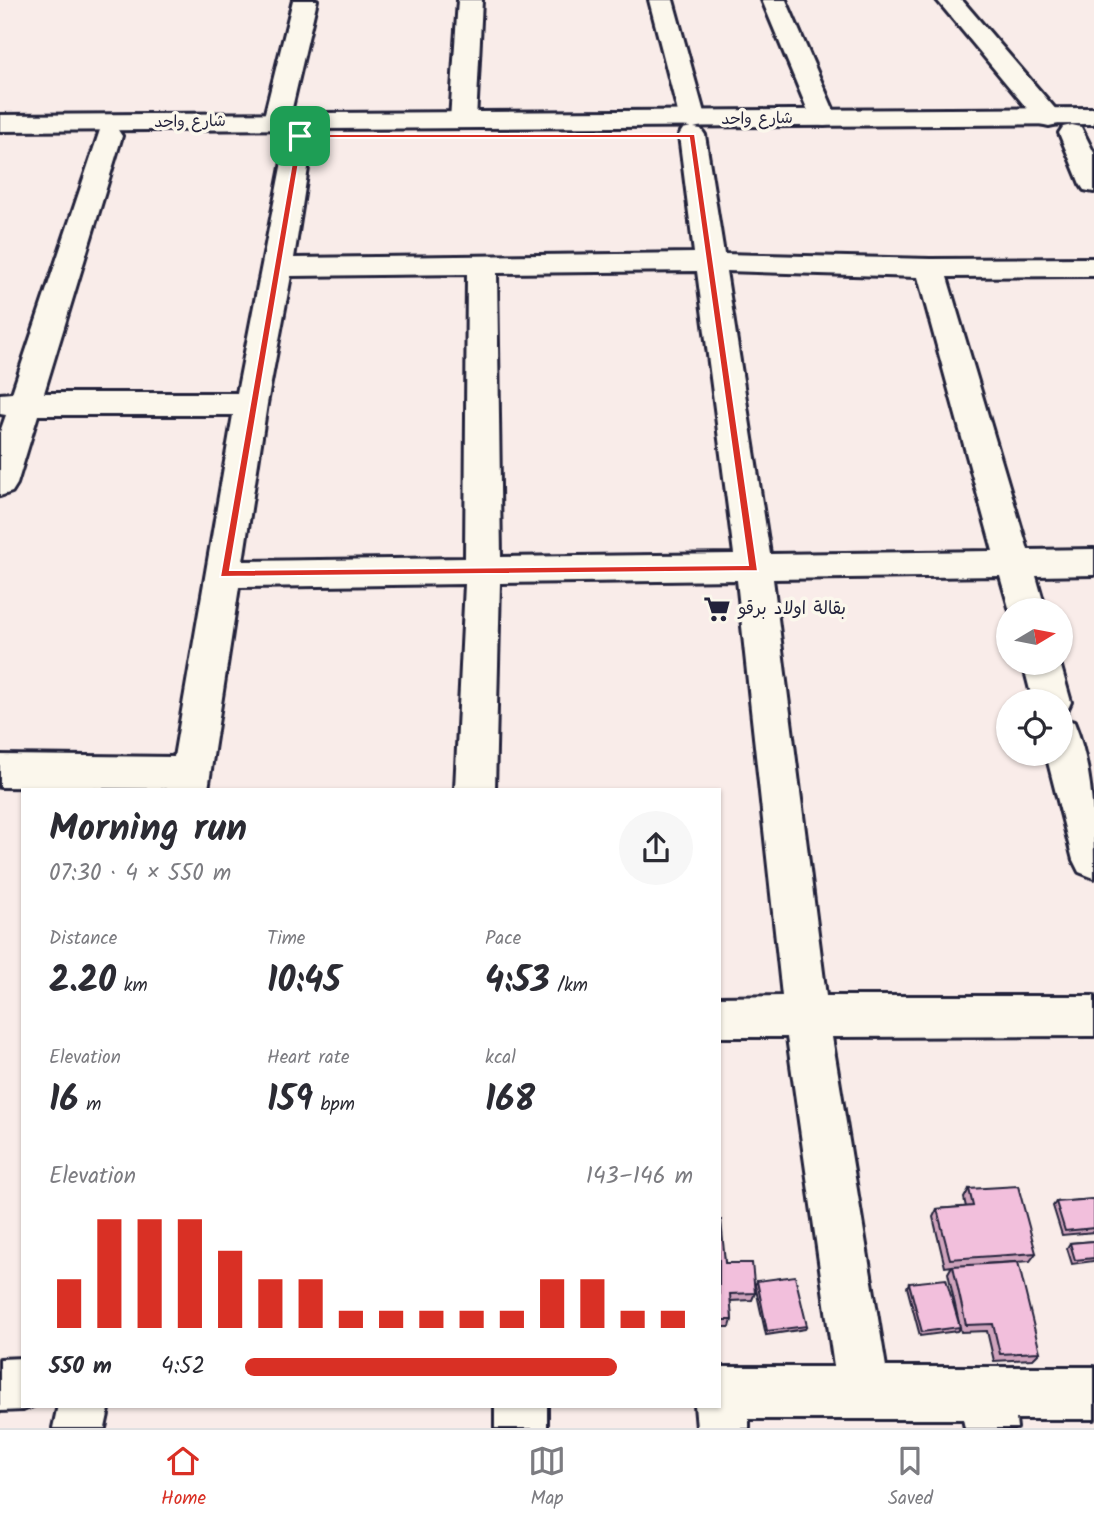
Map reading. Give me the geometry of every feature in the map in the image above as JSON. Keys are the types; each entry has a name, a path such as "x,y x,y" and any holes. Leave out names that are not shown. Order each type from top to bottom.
{"street":[{"path":"0,771 190,781 251,404 278,267 288,128 305,0"},
{"path":"463,120 470,0"},
{"path":"661,0 693,127 709,262 754,568 806,1016 864,1395"},
{"path":"774,0 824,117"},
{"path":"949,0 1049,118"},
{"name":"شارع واحد","path":"0,123 153,129 693,127 824,117 1094,116"},
{"name":"شارع واحد","path":"288,128 463,120 693,127 1083,133"},
{"name":"شارع واحد","path":"0,137 109,136 153,129"},
{"path":"1083,133 1094,184"},
{"path":"0,484 13,404 109,136"},
{"path":"278,267 482,267 709,262 930,268 1094,267"},
{"path":"475,788 482,570 482,267"},
{"path":"930,268 1025,598"},
{"path":"13,404 251,404"},
{"path":"224,574 1094,562"},
{"path":"1069,766 1094,860"},
{"path":"721,1017 1094,1016"},
{"path":"0,1385 21,1384"},
{"path":"721,1405 864,1395 988,1410 1094,1393"},
{"path":"79,1428 83,1408"},
{"path":"520,1408 521,1428"}],"building":[{"path":"1018,1186 1036,1253 950,1259 937,1209 973,1206 969,1189"},
{"path":"1094,1199 1094,1228 1065,1231 1056,1202"},
{"path":"721,1220 725,1263 752,1263 755,1293 730,1294 732,1320 721,1320"},
{"path":"1094,1241 1094,1258 1075,1260 1070,1243"},
{"path":"1018,1262 1040,1352 1000,1354 993,1324 966,1325 953,1266"},
{"path":"795,1276 807,1326 767,1331 757,1281"},
{"path":"946,1279 960,1327 922,1332 909,1283"}],"place":[{"name":"بقالة اولاد برقو","path":"717,609"}],"route":[{"path":"692,135 754,568 224,574 251,404 300,136 692,135"}]}
